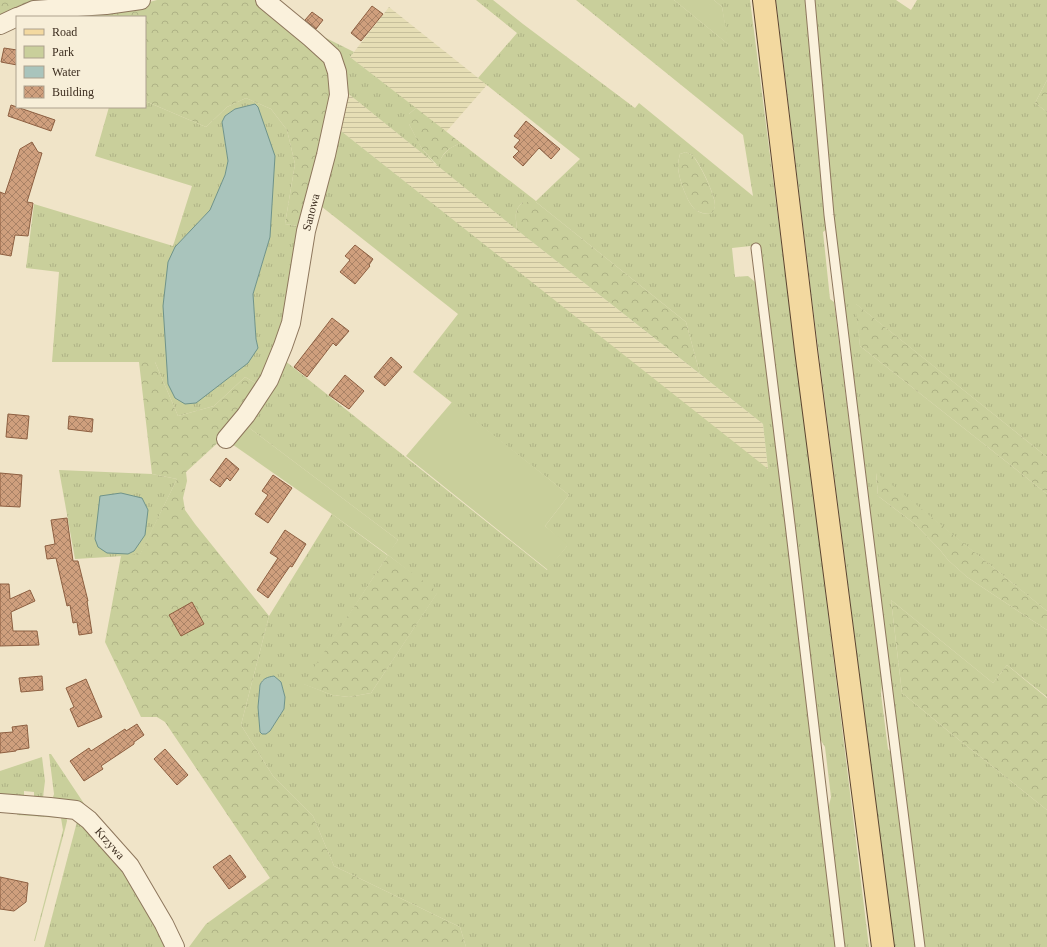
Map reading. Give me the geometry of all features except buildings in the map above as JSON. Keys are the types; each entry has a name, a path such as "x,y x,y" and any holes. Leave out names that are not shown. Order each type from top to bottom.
{"main road":[{"path":"764,0 817,436 883,947"}],"street":[{"path":"19,16 34,10 106,5 141,0"},
{"name":"Sanowa","path":"226,439 246,415 269,380 284,346 291,324 306,231 326,155 339,95 337,72 332,57 265,0"},
{"path":"0,25 16,17"},
{"name":"Krzywa","path":"0,803 50,806 76,810 89,820 130,866 164,924 175,947"}],"lane":[{"path":"810,0 831,229 920,947"},
{"path":"756,248 840,947"}],"shaded area":[{"path":"389,7 487,85 446,132 350,57"},
{"path":"345,91 517,230 763,424 768,470 336,127"}],"green space":[{"path":"0,0 49,0 0,20"},
{"path":"157,0 256,0 326,55 335,90 304,227 285,224 295,164 287,130 271,109 246,98 227,107 206,127 146,101 146,16 49,16 134,6"},
{"path":"476,0 493,0 635,108 639,103 753,196 743,135 576,0 674,0 728,44 722,7 714,0 750,0 807,443 869,947 845,947 828,809 831,797 825,747 818,735 760,245 732,248 735,277 748,276 757,285 836,947 466,947 460,927 334,866 313,816 273,776 241,725 269,616 332,514 387,555 398,540 244,424 261,403 289,341 294,340 284,360 547,570 567,546 545,526 569,495 413,372 458,314 317,203 305,286 301,283 308,238 336,127 768,469 763,424 700,374 686,322 536,202 523,202 520,205 516,211 517,230 437,166 446,152 452,147 461,143 536,201 580,159 478,78 517,33","holes":["686,152 692,155 695,159 703,171 710,187 715,201 715,208 711,214 696,210 689,202 684,190 678,171 678,164 680,154","388,555 437,593 371,693 349,697 332,695 304,684","274,676 281,682 285,697 284,709 270,731 266,734 262,734 260,732 258,707 260,685 264,679"]},
{"path":"674,0 714,0 722,7 729,45"},
{"path":"776,0 805,0 827,229 823,232 830,299 834,302 882,683 881,694 888,749 892,754 916,947 894,947 811,292"},
{"path":"813,0 896,0 911,10 917,0 1047,0 1047,80 1035,103 1047,112 1047,457 856,304 860,346 1047,494 1047,611 876,473 878,496 915,524 948,560 967,577 1047,630 1047,697 1007,665 993,683 891,600 902,693 1047,810 1047,947 924,947 850,359 832,204"},
{"path":"284,9 318,34 354,52 350,57 416,108 409,114 409,124 422,149 435,164 345,91 338,61 334,54 321,40 283,11"},
{"path":"1047,80 1047,112 1035,103"},
{"path":"246,98 271,109 287,130 295,164 285,224 304,227 288,319 261,386 245,377 214,406 178,416 155,362 52,362 59,272 26,268 34,204 173,246 192,186 95,156 109,108 146,108 146,101 206,127 227,107","holes":["255,104 270,237 253,294 258,348 175,247 210,210 225,175 228,161 222,123 225,116 235,109"]},
{"path":"416,108 461,143 452,147 446,152 441,158 438,166 422,149 409,124 409,114"},
{"path":"686,152 692,155 695,159 710,187 715,201 715,206 711,214 696,210 689,202 684,190 678,171 678,164 680,154"},
{"path":"523,202 536,202 686,322 700,374 517,230 516,211"},
{"path":"855,303 1047,457 1047,494 860,346"},
{"path":"139,362 155,362 178,416 214,406 245,377 261,386 224,437 186,472 187,481 183,498 185,510 195,524 269,616 241,725 273,776 313,816 334,866 460,927 466,947 189,947 206,924 270,878 165,722 157,717 141,717 105,642 121,556 140,554 177,479 152,474"},
{"path":"452,402 569,495 545,526 568,545 548,570 406,456"},
{"path":"244,424 398,540 388,555 229,442"},
{"path":"59,470 152,474 177,479 140,555 75,559"},
{"path":"876,472 1047,611 1047,630 967,577 948,560 915,524 878,496"},
{"path":"388,555 438,592 371,693 349,697 332,695 303,684"},
{"path":"891,600 993,683 1007,665 1047,698 1047,810 902,693"},
{"path":"49,754 51,754 87,808 57,802 53,797 54,794"},
{"path":"42,757 45,781 43,797 39,800 34,796 34,792 24,791 24,796 18,800 0,799 0,771"},
{"path":"21,809 66,813 67,821 35,941 63,830 61,818 17,815"},
{"path":"78,818 107,844 172,947 44,947"}],"water":[{"path":"255,104 258,107 275,156 270,237 253,294 258,348 248,363 196,403 185,404 175,398 168,384 163,306 168,262 175,247 210,210 225,175 228,161 222,122 225,116 235,109"},
{"path":"121,493 142,498 148,510 145,535 134,551 128,554 107,553 98,547 95,539 100,496"},
{"path":"274,676 281,682 285,697 284,709 270,731 266,734 262,734 260,732 258,707 260,685 264,679"}]}
